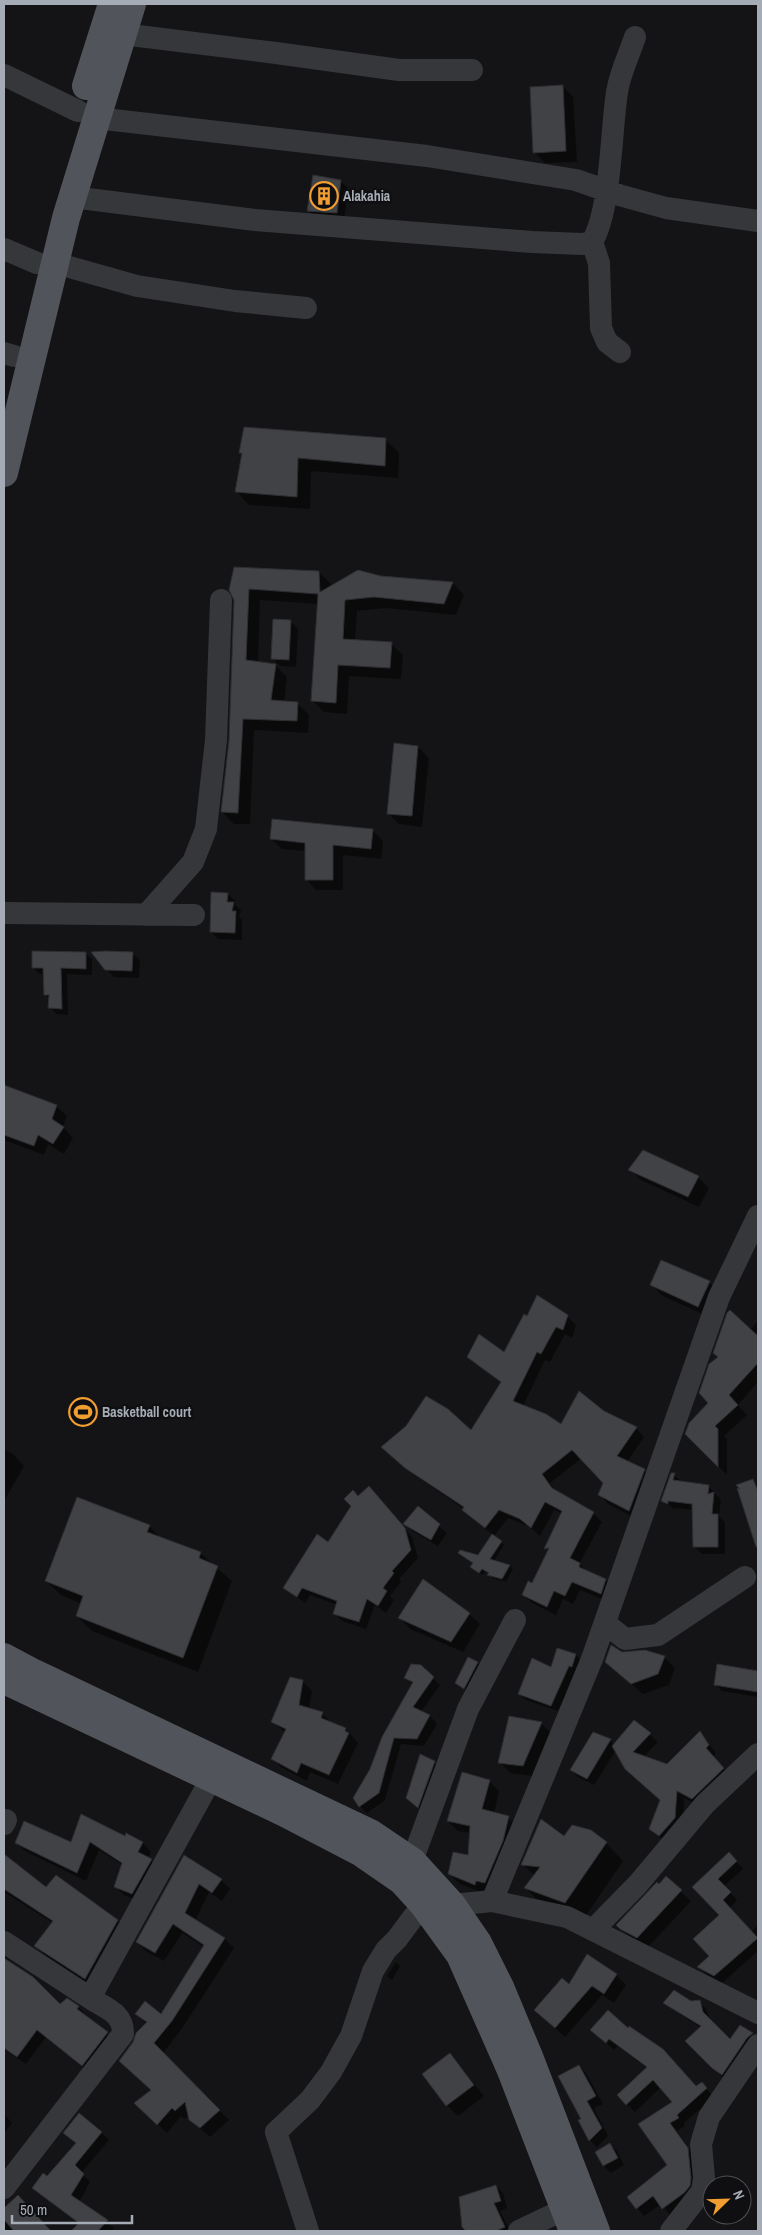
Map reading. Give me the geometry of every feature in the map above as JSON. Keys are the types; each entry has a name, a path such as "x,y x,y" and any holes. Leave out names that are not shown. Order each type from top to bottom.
{"main road":[{"path":"4,396 9,354 72,197 87,114 112,4"},
{"path":"4,473 46,263 87,114 122,34 132,4"},
{"path":"4,1656 34,1673 372,1834 412,1861 452,1905 478,1943 500,1987 596,2231"},
{"path":"4,1680 286,1813 360,1852 402,1881 423,1904 460,1955 481,1998 510,2068 569,2220"}],"street":[{"path":"122,34 399,70 472,70"},
{"path":"72,197 256,220 532,242 582,244 592,242 598,232 606,190 618,90 635,37"},
{"path":"4,76 87,114 427,156 576,180 666,208 758,221"},
{"path":"592,242 599,263 601,328 606,342 620,352"},
{"path":"4,249 46,263 137,286 236,301 306,308"},
{"path":"146,915 193,862 206,828 216,740 221,600"},
{"path":"4,913 194,915"},
{"path":"492,1901 592,1659 719,1297 756,1227"},
{"path":"605,1623 626,1639 658,1635 745,1578"},
{"path":"412,1861 468,1709 515,1620"},
{"path":"593,1930 638,1884 705,1804 758,1754"},
{"path":"90,1998 211,1779"},
{"path":"452,1905 492,1901 567,1917 758,2013"},
{"path":"308,2231 276,2132 310,2100 331,2072 351,2036 373,1971 386,1950 397,1939 423,1904"},
{"path":"4,1942 120,2018 123,2026 123,2034 4,2188"},
{"path":"671,2231 702,2191 704,2178 701,2144 709,2117 758,2045"},
{"path":"519,2231 569,2220"}],"building":[{"path":"563,85 566,151 533,153 530,87"},
{"name":"Alakahia","path":"313,175 341,180 337,213 307,211"},
{"path":"244,427 386,438 385,466 298,458 297,497 235,492 242,453 239,453"},
{"path":"234,567 319,571 320,592 358,570 381,576 453,582 444,604 374,597 345,600 343,639 392,642 390,668 338,665 336,703 311,701 318,594 249,589 246,660 276,664 271,700 298,702 297,721 243,719 238,813 221,812 229,741 234,600 229,590"},
{"path":"273,619 291,620 289,660 271,659"},
{"path":"394,743 418,746 412,816 387,814"},
{"path":"272,819 373,829 371,849 333,845 333,880 305,880 305,843 270,839"},
{"path":"211,892 228,893 227,902 234,902 232,911 236,911 235,933 210,932"},
{"path":"32,951 86,952 86,969 61,968 62,1009 48,1008 49,995 44,995 43,968 32,968"},
{"path":"91,952 133,952 132,971 105,970"},
{"path":"4,1085 57,1105 52,1119 64,1127 53,1144 38,1135 34,1146 4,1135"},
{"path":"643,1150 699,1176 688,1197 628,1170"},
{"path":"661,1260 710,1281 698,1307 650,1285"},
{"path":"537,1295 568,1315 563,1330 556,1327 541,1354 537,1352 513,1401 546,1414 561,1424 579,1391 604,1411 637,1427 617,1456 645,1469 629,1511 598,1495 603,1483 572,1450 542,1474 552,1488 594,1512 570,1558 580,1563 579,1567 606,1579 601,1594 572,1582 565,1596 554,1591 547,1607 522,1595 528,1581 532,1583 549,1548 544,1549 562,1511 545,1502 531,1528 520,1519 499,1510 485,1528 462,1510 464,1507 405,1468 381,1447 406,1426 426,1396 448,1409 471,1430 501,1382 467,1357 479,1334 504,1352 524,1314 527,1316"},
{"path":"730,1310 758,1336 758,1363 729,1395 738,1405 715,1426 718,1429 718,1467 685,1434 689,1423 708,1403 699,1393 709,1364 718,1357 713,1353 727,1313"},
{"path":"671,1473 675,1473 673,1480 709,1485 708,1494 714,1492 712,1514 718,1514 718,1547 693,1547 692,1504 668,1501 668,1504 661,1501"},
{"path":"753,1479 758,1491 758,1547 756,1547 737,1488 740,1489 736,1485"},
{"path":"369,1486 405,1528 411,1550 392,1571 394,1573 383,1588 387,1591 378,1606 367,1599 359,1622 333,1614 337,1601 302,1588 297,1597 283,1588 317,1534 328,1542 351,1506 344,1499 353,1490 358,1496"},
{"path":"77,1497 150,1525 147,1532 201,1552 199,1558 218,1566 183,1658 76,1616 83,1596 45,1581"},
{"path":"418,1506 440,1524 431,1540 403,1524"},
{"path":"492,1534 502,1541 490,1559 510,1565 502,1579 487,1575 489,1573 482,1569 479,1573 470,1567 473,1563 458,1553 460,1550 478,1555"},
{"path":"423,1579 470,1613 451,1642 398,1618"},
{"path":"611,1645 622,1652 645,1650 665,1656 658,1674 631,1684 605,1662"},
{"path":"557,1648 576,1654 572,1667 569,1666 551,1706 518,1694 532,1658 551,1667"},
{"path":"468,1657 478,1662 464,1689 455,1683"},
{"path":"411,1664 421,1665 434,1677 413,1707 430,1715 417,1739 394,1738 379,1793 359,1807 353,1798 370,1769 382,1737 413,1682 404,1678"},
{"path":"717,1664 758,1671 758,1692 714,1685"},
{"path":"290,1677 303,1680 299,1705 323,1712 321,1718 346,1728 345,1731 349,1733 329,1775 301,1763 297,1773 271,1759 286,1729 271,1722"},
{"path":"509,1716 542,1722 523,1766 498,1763"},
{"path":"634,1720 651,1733 633,1752 667,1764 700,1731 709,1745 706,1748 724,1768 692,1799 677,1791 675,1818 659,1836 649,1829 660,1800 625,1769 612,1746"},
{"path":"593,1732 611,1739 587,1779 570,1770"},
{"path":"420,1754 435,1761 418,1808 406,1798"},
{"path":"462,1772 490,1780 482,1809 509,1816 503,1841 485,1883 476,1881 475,1885 448,1874 453,1852 468,1855 470,1826 447,1821"},
{"path":"81,1814 125,1836 126,1833 143,1842 138,1852 152,1859 132,1894 114,1887 122,1863 90,1842 77,1873 15,1843 24,1821 71,1842"},
{"path":"541,1819 564,1836 572,1825 591,1830 607,1842 565,1903 524,1888 540,1867 521,1865"},
{"path":"729,1852 737,1861 718,1879 731,1892 723,1900 758,1938 714,1976 697,1967 709,1956 693,1939 719,1915 692,1887"},
{"path":"4,1854 46,1887 56,1875 118,1920 85,1979 34,1946 53,1921 4,1889"},
{"path":"184,1855 222,1879 212,1893 199,1884 185,1913 225,1938 172,2021 154,2043 220,2110 200,2128 189,2120 185,2102 175,2111 172,2108 157,2125 134,2103 151,2090 119,2061 133,2042 136,2033 147,2022 135,2014 145,2001 161,2014 204,1945 173,1924 155,1953 136,1942"},
{"path":"666,1876 682,1890 637,1938 620,1929 616,1925 657,1882 659,1884"},
{"path":"587,1954 617,1974 604,1994 592,1986 555,2028 534,2010 562,1978 569,1984"},
{"path":"4,1958 33,1977 60,2004 67,1998 79,2006 77,2009 108,2032 82,2066 37,2030 17,2057 4,2048"},
{"path":"674,1990 691,2001 700,2000 703,2012 730,2039 740,2025 753,2033 747,2038 722,2075 712,2068 685,2041 701,2026 663,2003"},
{"path":"608,2010 628,2028 629,2026 663,2049 696,2086 702,2082 707,2088 677,2115 679,2118 670,2123 688,2148 691,2178 690,2186 684,2193 662,2209 653,2196 636,2209 627,2197 667,2165 638,2124 672,2102 653,2080 626,2105 617,2095 647,2067 609,2039 606,2043 590,2030"},
{"path":"450,2053 474,2085 446,2106 422,2074"},
{"path":"579,2065 596,2096 587,2101 602,2128 589,2141 578,2120 581,2119 558,2076"},
{"path":"79,2113 102,2132 75,2165 84,2174 71,2195 108,2220 98,2231 71,2231 79,2223 32,2188 43,2173 47,2176 76,2143 63,2133"},
{"path":"610,2143 618,2158 603,2166 595,2152"},
{"path":"496,2185 501,2201 494,2203 505,2227 496,2231 466,2231 462,2227 459,2197"},
{"path":"18,2195 51,2231 14,2231 4,2220 4,2208"}],"place":[{"name":"Alakahia","path":"324,196"},
{"name":"Basketball court","path":"83,1412"}]}
